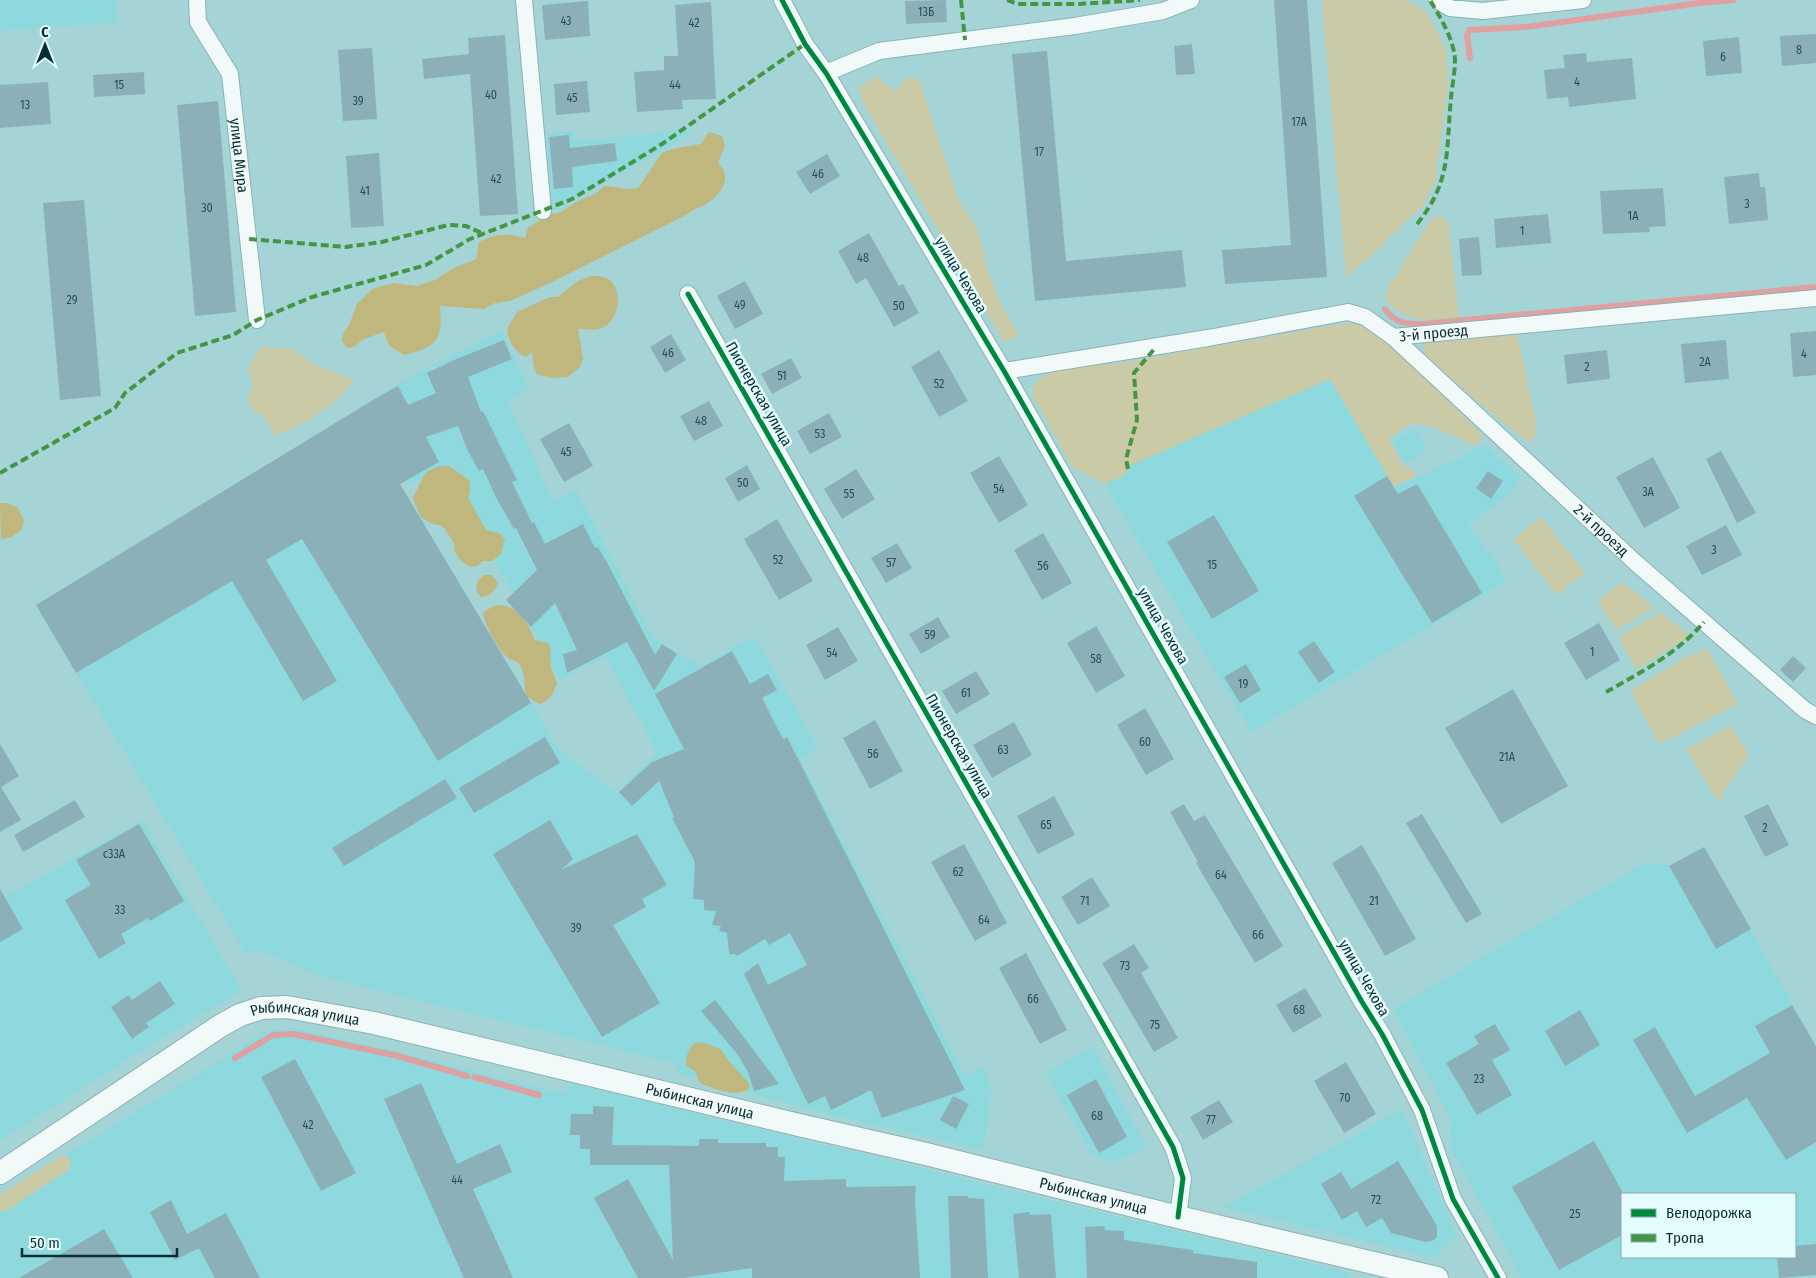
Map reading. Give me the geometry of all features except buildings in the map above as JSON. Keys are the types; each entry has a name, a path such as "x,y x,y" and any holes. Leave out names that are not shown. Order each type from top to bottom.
{"main road":[{"name":"Рыбинская улица","path":"0,1173 226,1022 261,1008 287,1007 374,1023 1437,1278"}],"street":[{"name":"улица Мира","path":"197,0 198,22 230,74 257,320"},
{"path":"524,0 543,210"},
{"name":"улица Чехова","path":"782,0 805,44 826,73 1004,371 1382,1034 1422,1110 1453,1199 1498,1278"},
{"path":"826,73 879,51 1075,26 1164,11 1191,0"},
{"path":"1436,0 1450,8 1483,11 1582,0"},
{"name":"Пионерская улица","path":"688,294 1173,1147 1183,1178 1178,1217"},
{"name":"3-й проезд","path":"1004,371 1208,338 1348,312 1365,317 1393,337 1816,298"},
{"name":"2-й проезд","path":"1393,337 1636,563 1805,710 1816,716"}],"shaded area":[{"path":"0,0 115,0 116,22 0,31"},
{"path":"696,130 553,212 546,133 574,131 575,141"},
{"path":"709,132 722,136 725,146 718,162 724,171 725,182 720,191 705,205 550,283 510,301 495,303 484,309 440,306 439,334 431,345 424,349 404,355 389,346 384,332 364,339 354,347 347,348 342,341 343,334 349,325 357,304 372,289 393,283 417,286 435,280 454,268 476,259 479,242 485,239 496,235 511,235 525,238 528,228 548,214 559,213 578,201 595,194 605,186 628,189 638,188 662,153 672,149 701,144"},
{"path":"591,276 603,277 615,287 618,302 613,318 608,324 599,329 578,329 583,359 580,367 568,377 551,378 537,374 532,352 528,356 522,356 514,348 507,334 508,327 517,312 550,297 558,297 578,281"},
{"path":"502,330 528,389 508,402 553,501 576,489 652,637 700,666 754,636 818,747 800,759 965,1075 984,1067 992,1089 983,1150 828,1114 676,1073 676,1064 320,976 260,951 245,953 36,605 356,411 556,747 616,793 657,753 606,656 560,680 444,467 409,484 360,406 441,360"},
{"path":"1330,379 1394,487 1454,461 1484,445 1521,476 1513,491 1468,525 1499,566 1506,582 1251,732 1103,481 1131,465"},
{"path":"1416,428 1428,450 1405,463 1392,441"},
{"path":"439,466 449,466 470,481 468,498 486,530 499,533 505,539 501,554 492,561 483,561 477,566 471,567 461,561 454,551 455,545 445,529 440,525 432,524 420,516 413,498 425,473"},
{"path":"0,503 7,503 18,508 24,520 22,529 12,537 1,539"},
{"path":"484,575 492,575 498,583 492,593 481,597 476,585"},
{"path":"496,605 516,611 529,626 535,640 550,645 551,668 557,683 551,696 543,703 539,704 526,696 524,677 520,665 503,653 489,629 483,612"},
{"path":"142,820 241,991 136,1054 0,1141 0,889 5,897"},
{"path":"1704,847 1816,1046 1816,1275 1774,1278 1522,1278 1451,1149 1449,1115 1393,1009 1647,862 1669,866"},
{"path":"295,1028 401,1052 564,1094 571,1083 1349,1273 1350,1278 0,1278 0,1196 268,1030"},
{"path":"697,1042 722,1050 727,1059 750,1085 748,1090 736,1093 718,1090 700,1083 695,1071 686,1066 688,1052"},
{"path":"1092,1047 1147,1147 1113,1163 1091,1154 1046,1073"},
{"path":"1402,1109 1457,1236 1435,1258 1224,1207"}],"green space":[{"path":"1322,0 1404,0 1425,10 1440,37 1446,53 1448,83 1435,181 1423,206 1369,258 1346,277"},
{"path":"876,76 896,91 906,78 919,79 959,201 978,230 987,269 1001,304 1018,334 1005,343 863,103 859,87"},
{"path":"1442,216 1448,222 1459,318 1428,319 1408,316 1392,306 1385,297 1389,284 1399,273 1403,263 1433,217"},
{"path":"1347,323 1370,330 1399,352 1484,437 1475,446 1430,426 1412,424 1405,427 1389,440 1402,463 1418,475 1394,487 1330,379 1131,465 1124,476 1105,484 1072,467 1032,394 1034,384 1046,374 1095,364 1115,364"},
{"path":"1511,333 1518,338 1537,427 1535,436 1530,443 1464,390 1426,356 1424,350 1427,342"},
{"path":"261,347 291,349 318,366 354,380 338,399 309,420 275,436 264,417 250,407 248,396 253,386 248,369"},
{"path":"1541,517 1585,573 1557,595 1513,539"},
{"path":"1622,582 1654,608 1617,630 1597,601"},
{"path":"1660,612 1690,635 1637,670 1618,637"},
{"path":"1707,649 1738,704 1659,744 1630,691 1686,657"},
{"path":"1731,726 1749,755 1718,801 1686,749"},
{"path":"61,1156 70,1159 70,1169 9,1209 0,1212 0,1194"}],"waterway":[{"path":"1470,58 1467,35 1469,30 1526,27 1733,0"},
{"path":"1385,309 1401,322 1423,324 1816,287"},
{"path":"235,1058 273,1035 294,1034 398,1056 467,1076"},
{"path":"474,1077 539,1095"}],"marked path":[{"path":"961,0 965,40"},
{"path":"1007,0 1017,4 1079,4 1140,0"},
{"path":"1417,224 1428,208 1442,179 1455,68 1455,57 1450,38 1430,0"},
{"path":"0,473 115,408 125,393 177,353 233,335 257,320 312,297 426,265 470,239 572,199 662,144 805,44"},
{"path":"249,239 346,247 382,242 448,225 466,226 484,234"},
{"path":"1128,469 1126,459 1137,420 1134,373 1156,347"},
{"path":"1606,692 1671,653 1704,622"}],"cycle path":[{"path":"782,0 805,44 826,73 1004,371 1362,1002 1382,1034 1422,1110 1453,1199 1498,1278"},
{"path":"688,294 1173,1147 1183,1178 1178,1217"}]}
